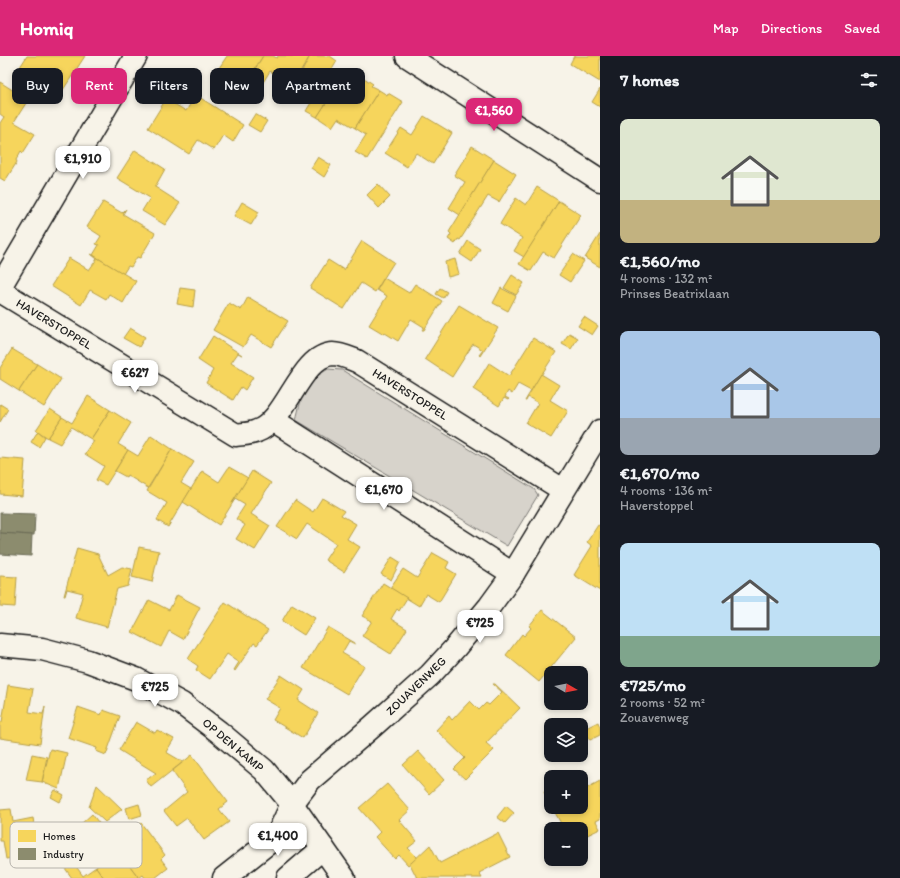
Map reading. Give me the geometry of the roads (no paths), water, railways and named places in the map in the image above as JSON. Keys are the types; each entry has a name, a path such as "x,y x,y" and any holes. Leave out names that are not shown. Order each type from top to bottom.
{"street":[{"path":"0,287 136,56"},
{"path":"407,56 600,180"},
{"name":"HAVERSTOPPEL","path":"0,291 236,435 258,431 273,420 314,361 326,355 334,354 356,361 563,490"},
{"path":"273,420 513,574"},
{"name":"ZOUAVENWEG","path":"292,804 310,780 430,675 489,607 513,574 600,431"},
{"name":"OP DEN KAMP","path":"0,645 42,649 88,661 136,679 176,700 219,732 264,770 292,804 344,878"},
{"path":"224,878 277,836 292,804"},
{"path":"288,878 323,848"}]}
